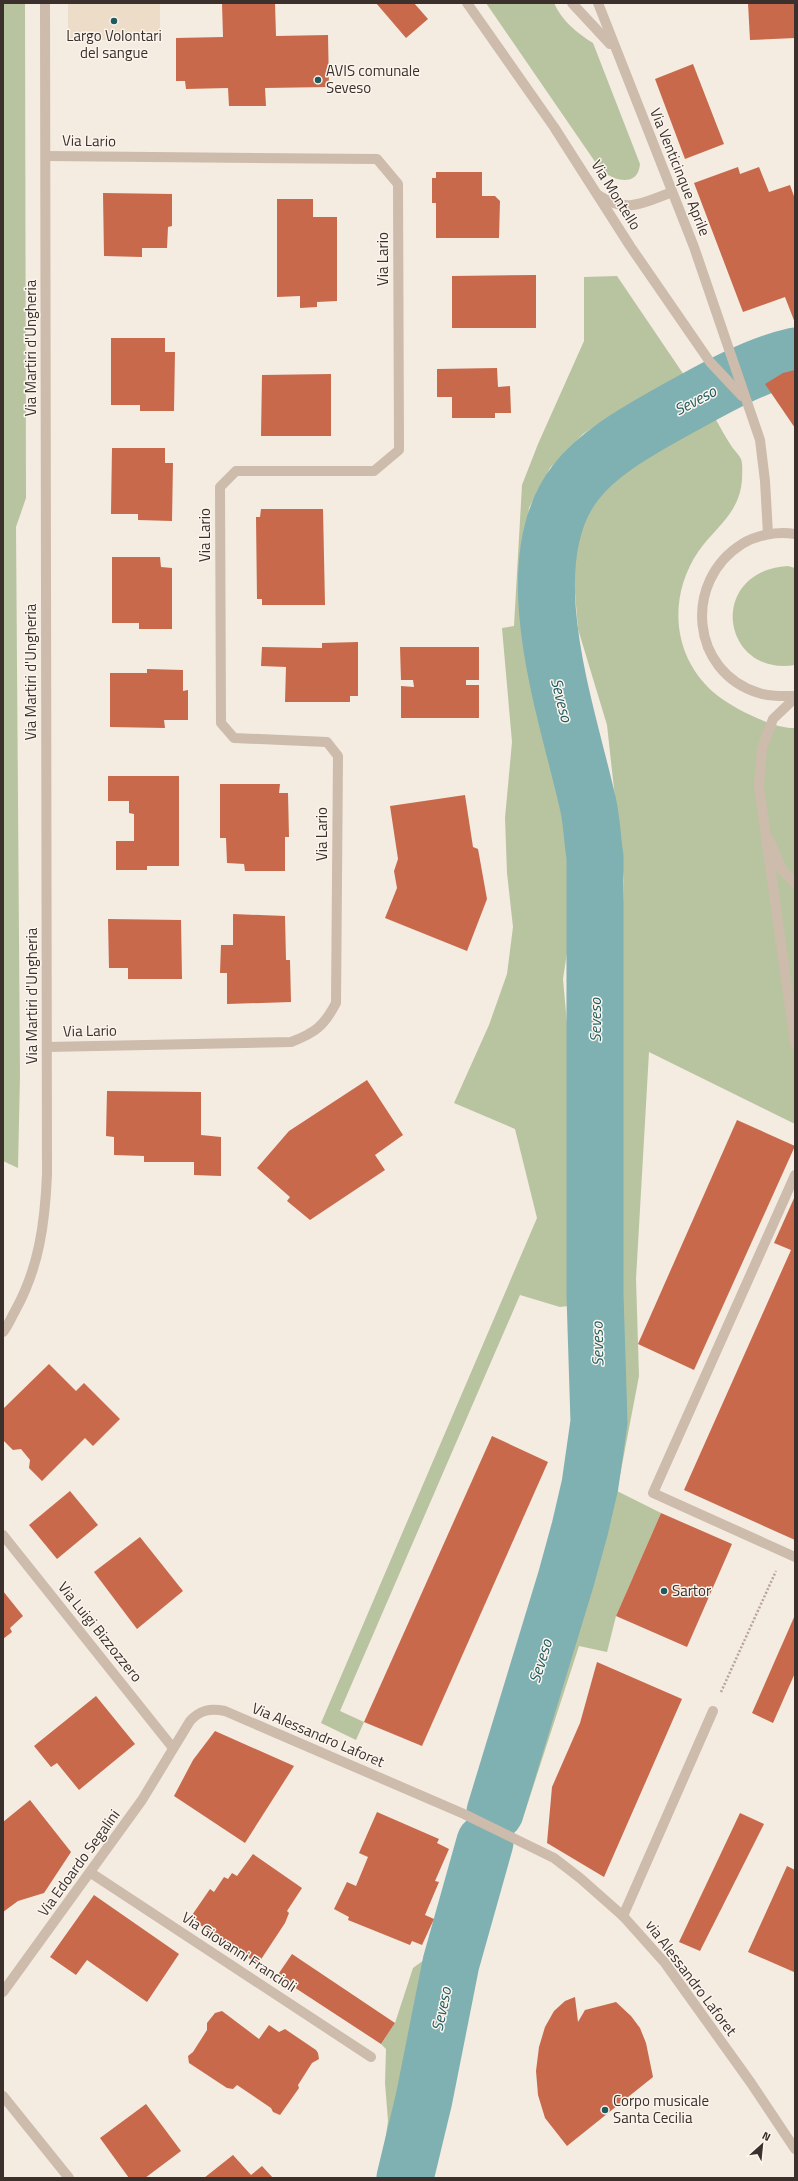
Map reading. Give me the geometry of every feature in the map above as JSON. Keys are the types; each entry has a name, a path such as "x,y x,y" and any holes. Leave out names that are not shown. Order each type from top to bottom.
{"street":[{"name":"Via Martiri d'Ungheria","path":"3,1332 24,1294 38,1258 45,1217 47,1174 45,3"},
{"name":"Via Montello","path":"467,3 554,127 596,194 710,362 745,399"},
{"path":"572,3 606,38 618,56"},
{"name":"Via Venticinque Aprile","path":"598,4 694,247 730,354"},
{"name":"Via Lario","path":"46,156 377,159 398,184 399,411 399,450 374,471 236,471 220,488 221,723 234,738 327,742 338,756 336,1003 328,1020 312,1034 291,1042 47,1046"},
{"path":"596,194 615,204 634,206 672,192"},
{"name":"Via Montello","path":"730,354 760,440 766,481 768,534"},
{"path":"795,534 768,534 743,543 732,550 719,564 708,581 704,594 701,620 705,639 713,657 725,673 741,685 759,693 778,697 795,697"},
{"path":"795,697 773,719 762,748 759,786 763,824 795,1044"},
{"path":"763,824 782,870 795,883"},
{"path":"795,1175 653,1493 795,1557"},
{"name":"Via Luigi Bizzozzero","path":"3,1536 174,1748"},
{"name":"Via Alessandro Laforet","path":"174,1748 190,1721 197,1714 206,1710 217,1710 464,1814 516,1839"},
{"path":"623,1916 713,1711"},
{"name":"Via Edoardo Segalini","path":"3,1992 91,1873 142,1800 174,1748"},
{"name":"via Alessandro Laforet","path":"516,1839 554,1858 580,1878 623,1916 665,1963 751,2083 795,2149"},
{"name":"Via Giovanni Francioli","path":"91,1873 371,2057"},
{"path":"3,2096 69,2178"}],"path":[{"path":"713,1711 776,1570"}],"green space":[{"path":"3,3 25,3 26,498 16,527 20,1075 18,1168 3,1161"},
{"path":"486,3 554,3 570,26 593,43 640,164 635,177 624,180 618,179 611,177 600,169"},
{"path":"617,276 684,375 624,407 583,434 550,468 529,508 525,554 524,647 540,718 566,807 575,870 572,920 563,979 576,1124 577,1305 560,1307 520,1295 340,1711 364,1722 356,1740 321,1723 537,1218 515,1129 454,1103 489,1025 507,974 513,927 507,873 505,818 512,742 502,628 514,626 522,485 538,444 584,341 584,277"},
{"path":"713,415 729,443 741,459 742,480 740,492 731,512 698,552 688,570 682,589 679,608 679,628 683,647 691,665 703,681 718,696 734,707 766,722 795,728 795,1124 649,1052 636,1279 639,1376 617,1491 661,1513 616,1616 607,1652 579,1646 521,1824 515,1821 597,1542 610,1492 617,1448 620,1408 615,1292 620,1135 617,1044 624,880 607,725 578,629 571,544 575,521 591,495 631,466"},
{"path":"788,566 795,568 795,665 770,664 751,655 739,640 733,622 735,603 744,585 762,572"},
{"path":"435,1952 382,2163 388,2121 385,2083 386,2049 381,2044 395,2023 413,1968"}],"shaded area":[{"name":"Largo Volontari del sangue","path":"68,3 160,3 160,38 68,41"}],"building":[{"path":"222,3 275,3 276,36 328,35 329,87 265,88 266,106 229,106 228,88 186,89 185,81 176,81 176,38 223,37"},
{"path":"376,3 414,3 428,19 406,38"},
{"path":"748,3 795,3 795,38 750,40"},
{"path":"693,64 724,144 685,159 655,79"},
{"path":"738,167 740,174 759,167 769,192 790,185 795,199 795,323 785,297 743,312 694,183"},
{"path":"436,172 482,172 482,196 495,196 500,201 499,238 436,238 436,203 432,203 432,178 436,178"},
{"path":"103,193 172,194 172,226 168,227 167,248 142,248 142,257 104,256"},
{"path":"277,199 313,199 313,217 337,217 337,301 317,302 317,307 300,308 300,296 277,297"},
{"path":"536,275 536,328 452,328 452,276"},
{"path":"111,338 165,338 165,352 175,352 174,411 140,411 140,405 111,405"},
{"path":"497,368 498,387 510,386 511,413 495,413 495,418 452,418 452,397 437,397 437,369"},
{"path":"795,370 795,428 765,384 783,373"},
{"path":"331,374 331,436 261,436 262,375"},
{"path":"112,448 165,448 165,463 173,463 172,521 138,520 138,514 111,514"},
{"path":"261,509 323,509 325,605 262,605 262,599 257,599 256,517 260,517"},
{"path":"112,557 160,557 161,567 172,568 172,629 139,629 139,623 112,623"},
{"path":"358,642 358,696 350,696 350,702 285,702 286,667 261,666 262,647 322,648 322,643"},
{"path":"400,647 479,647 479,680 466,680 466,685 479,685 479,718 401,718 401,686 414,687 413,680 401,680"},
{"path":"147,669 183,670 183,691 188,690 188,720 164,720 165,728 110,727 110,673 147,673"},
{"path":"108,776 179,776 179,866 147,866 147,870 116,870 116,841 134,841 134,814 129,813 129,801 108,801"},
{"path":"220,784 280,784 279,793 288,793 289,837 285,837 285,871 245,871 244,864 227,863 226,838 220,838"},
{"path":"465,795 473,847 478,849 487,899 467,951 385,918 397,888 394,871 398,859 390,806"},
{"path":"233,914 285,916 286,960 290,960 291,1002 227,1004 227,973 220,973 221,945 233,945"},
{"path":"108,919 181,920 182,979 128,979 128,968 109,968"},
{"path":"367,1080 403,1135 375,1155 385,1170 310,1220 287,1201 290,1197 257,1168 289,1131"},
{"path":"107,1091 201,1092 201,1135 221,1137 221,1176 194,1175 194,1162 144,1162 144,1156 114,1155 114,1137 106,1136"},
{"path":"737,1120 795,1146 694,1370 638,1344"},
{"path":"795,1196 795,1540 684,1490 791,1250 774,1243"},
{"path":"49,1364 76,1391 84,1383 120,1419 93,1446 85,1438 42,1481 29,1468 30,1460 21,1449 13,1450 3,1440 3,1409"},
{"path":"492,1436 548,1462 422,1746 364,1722"},
{"path":"70,1491 98,1525 57,1559 29,1525"},
{"path":"661,1513 732,1544 687,1647 616,1616"},
{"path":"140,1537 183,1591 137,1629 94,1572"},
{"path":"3,1591 23,1616 10,1628 12,1632 3,1639"},
{"path":"795,1615 795,1673 773,1723 752,1713"},
{"path":"597,1662 682,1699 604,1877 547,1843 552,1787 580,1723"},
{"path":"96,1696 135,1744 79,1790 57,1763 51,1767 34,1746"},
{"path":"215,1731 294,1766 245,1843 174,1796 193,1760"},
{"path":"30,1800 71,1852 44,1893 18,1901 3,1912 3,1822"},
{"path":"377,1812 439,1839 437,1843 449,1849 435,1881 439,1882 425,1915 434,1919 422,1945 412,1941 410,1945 348,1920 349,1917 334,1909 347,1882 356,1886 368,1857 359,1853"},
{"path":"740,1813 764,1824 700,1951 679,1942"},
{"path":"253,1854 302,1888 287,1911 289,1913 285,1923 258,1964 190,1918 210,1889 214,1892 224,1877 228,1879 232,1873 237,1876"},
{"path":"787,1866 795,1870 795,1975 794,1972 748,1952"},
{"path":"94,1895 179,1954 147,2002 87,1960 76,1975 50,1957"},
{"path":"292,1954 395,2023 381,2044 277,1976"},
{"path":"575,1997 578,2022 585,2010 616,2002 631,2016 640,2028 646,2043 653,2077 567,2146 545,2118 538,2095 536,2071 539,2047 545,2027 554,2011 565,2001"},
{"path":"222,2011 259,2039 269,2025 279,2032 285,2029 316,2050 318,2053 319,2059 312,2063 298,2085 299,2088 280,2115 273,2112 271,2108 237,2085 233,2089 227,2088 189,2063 188,2056 193,2052 207,2030 207,2023 215,2013"},
{"path":"146,2104 181,2151 145,2178 129,2178 100,2138"},
{"path":"233,2155 251,2175 262,2166 273,2178 204,2178"}],"waterway":[{"name":"Seveso","path":"495,1812 566,1579 580,1528 590,1485 599,1422 595,1295 595,857 589,807 558,681 550,638 547,594 548,553 558,515 576,482 584,472 604,454 626,439 692,400 726,382 761,367 795,356"},
{"name":"Seveso","path":"405,2178 424,2099 451,1963 485,1842"}],"place":[{"name":"Largo Volontari del sangue","path":"114,21"},
{"name":"AVIS comunale Seveso","path":"318,80"},
{"name":"Sartor","path":"664,1591"},
{"name":"Corpo musicale Santa Cecilia","path":"605,2110"}]}
